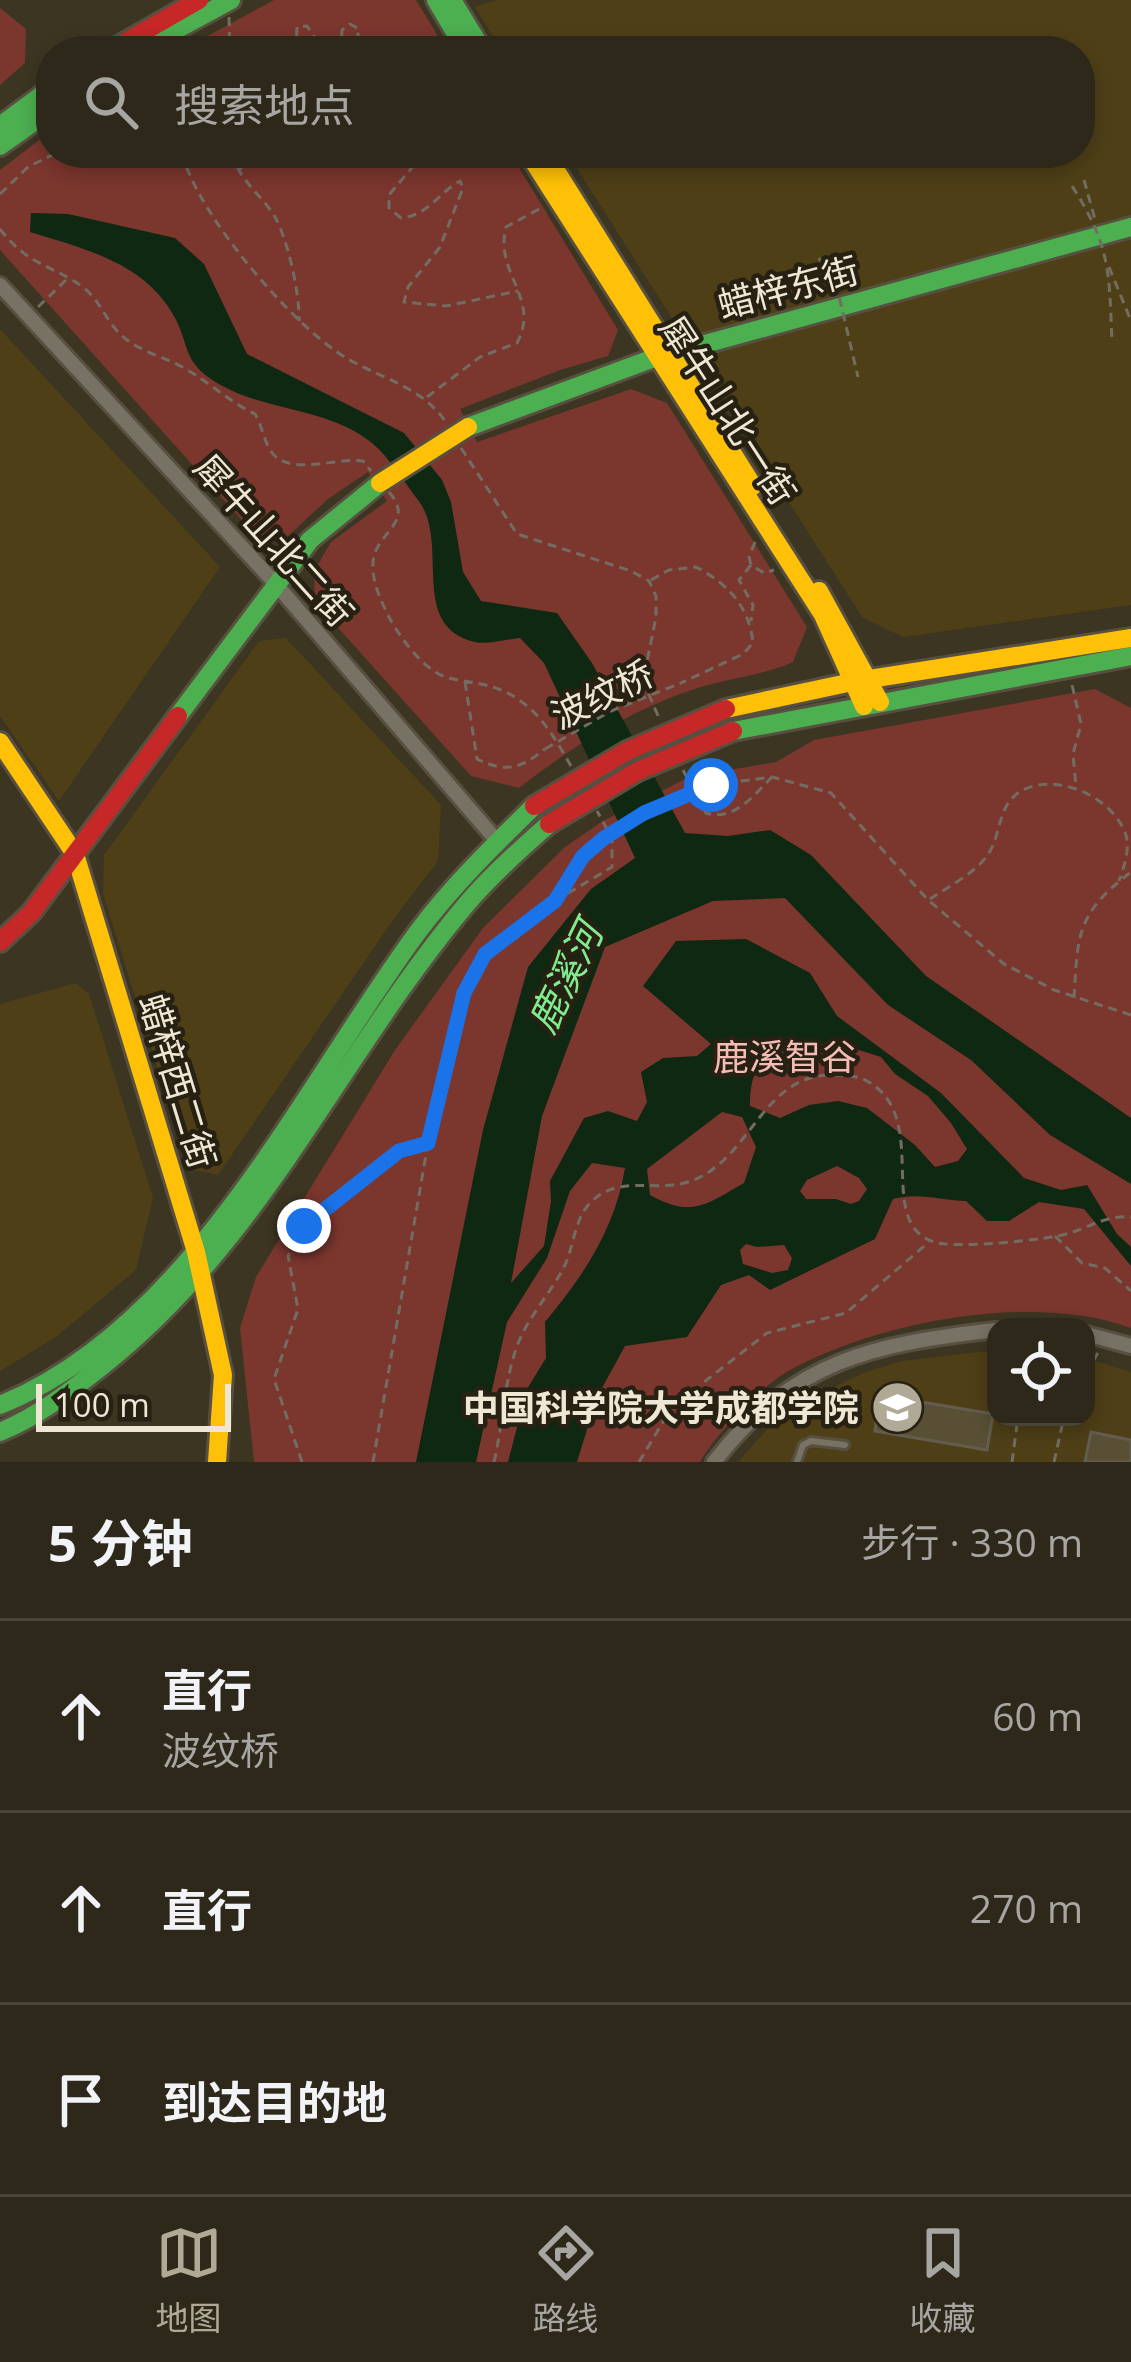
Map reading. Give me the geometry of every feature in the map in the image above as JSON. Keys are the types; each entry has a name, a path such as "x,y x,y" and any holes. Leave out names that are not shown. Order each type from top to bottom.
{"street":[{"path":"136,36 199,0"},
{"path":"164,36 230,0"},
{"path":"436,0 457,36"},
{"path":"452,0 474,36"},
{"path":"0,126 36,99"},
{"path":"0,146 36,121"},
{"name":"犀牛山北一街","path":"537,168 833,612 872,704"},
{"name":"犀牛山北一街","path":"554,168 661,356"},
{"name":"蜡梓东街","path":"0,942 31,913 310,540 380,482 463,435 661,356 1131,227"},
{"name":"犀牛山北二街","path":"0,285 275,583 497,842"},
{"path":"0,1405 63,1371 117,1331 196,1252 418,932 534,806 586,771 656,735 726,709 863,680 1131,638"},
{"path":"0,1432 130,1348 203,1278 273,1187 454,919 549,824 592,794 664,754 733,731 1131,656"},
{"name":"蜡梓西二街","path":"0,742 75,854 196,1252 223,1375 217,1462"},
{"path":"714,1462 754,1418 825,1367 870,1349 987,1331"},
{"path":"1095,1336 1131,1346"}],"lane":[{"path":"797,1462 803,1445 811,1441 845,1445"}],"path":[{"path":"230,0 230,36"},
{"path":"341,36 350,24 358,29 357,36"},
{"path":"297,36 297,27 307,26 314,36"},
{"path":"0,194 36,163"},
{"path":"188,168 204,206 299,322 345,357 433,403 446,423"},
{"path":"412,168 389,195 389,208 400,218 432,207 460,181 463,188 440,247 408,287 404,302 446,306 518,291"},
{"path":"238,170 277,220 300,302 299,322"},
{"path":"1084,180 1108,267 1131,321"},
{"path":"1072,186 1097,225"},
{"path":"425,399 479,357 517,343 526,327 525,304 502,245 506,227 557,200"},
{"path":"0,229 39,266 82,286 119,333 255,413 271,451 286,462 363,461 398,503 400,520 374,555 374,582 392,622 422,660 445,678 494,686 521,700 550,730 571,766"},
{"path":"819,258 838,292 858,377"},
{"path":"1108,267 1112,341"},
{"path":"29,316 67,279"},
{"path":"463,435 517,534 649,581 656,596 656,617 643,681 661,721"},
{"path":"757,540 748,557 751,565 764,573 776,570"},
{"path":"751,565 739,580 753,605 751,623"},
{"path":"649,581 669,570 696,567 736,596 751,623"},
{"name":"波纹桥","path":"464,679 477,759 513,770 611,711 743,654 753,643 751,623"},
{"path":"1065,668 1081,724 1073,754 1076,789"},
{"path":"679,760 706,813 718,817 736,811 772,777"},
{"path":"555,901 583,856 644,813 711,785 772,777 831,793 928,900 1004,964 1074,998 1131,1015"},
{"path":"928,900 988,854 1000,816 1024,789 1076,789 1099,799 1127,838 1119,881"},
{"path":"373,1462 428,1143 464,993 485,954 555,901 612,868 613,838 592,802"},
{"path":"1074,998 1078,934 1086,918 1131,872"},
{"path":"494,1462 518,1346 563,1268 584,1211 600,1193 617,1186 677,1184 716,1168 788,1085 813,1076 836,1075 862,1079 882,1095 896,1113 903,1140 903,1207 930,1241 959,1246 1054,1235 1092,1222 1131,1217"},
{"path":"302,1462 274,1379 298,1309 288,1256 304,1226 399,1151 428,1143"},
{"path":"1054,1235 1082,1263 1105,1268 1131,1291"},
{"path":"639,1462 672,1407 767,1333 846,1313 930,1241"},
{"path":"1095,1358 1106,1339"},
{"path":"1012,1462 1017,1426"},
{"path":"1054,1462 1062,1426"}],"shaded area":[{"path":"497,0 1131,0 1131,605 903,637 862,617 577,168 1095,168 1095,36 493,36 475,7"},
{"path":"0,329 220,567 59,801 0,716"},
{"path":"286,638 441,805 438,861 218,1175 189,1169 103,894 104,855 259,641"},
{"path":"76,983 89,994 153,1198 136,1270 56,1337 0,1371 0,1004"},
{"name":"中国科学院大学成都学院","path":"987,1351 987,1426 1095,1426 1095,1361 1131,1372 1131,1462 738,1462 769,1427 815,1396 902,1361"}],"green space":[{"path":"274,0 416,0 438,36 208,36"},
{"path":"0,8 26,29 25,63 0,85"},
{"path":"36,142 36,168 519,168 618,330 608,356 460,409 477,442 631,389 667,403 807,627 793,662 701,687 628,717 519,788 471,776 315,602 314,571 331,542 387,501 368,472 328,499 286,538 257,537 0,250 0,170"},
{"name":"鹿溪智谷","path":"1095,689 1131,708 1131,1328 1092,1317 1004,1313 958,1317 868,1338 779,1377 740,1411 700,1462 254,1462 240,1328 256,1277 395,1050 483,928 565,847 603,821 689,777 776,762 814,740"}],"water":[{"name":"鹿溪河","path":"31,213 68,214 175,238 204,264 247,354 404,433 442,480 451,502 463,572 481,601 557,613 592,663 685,833 728,836 770,830 811,855 926,976 1131,1118 1131,1184 1050,1135 971,1060 888,1005 785,898 713,901 605,947 542,1116 511,1283 544,1246 550,1181 584,1118 608,1111 637,1121 647,1102 641,1072 663,1058 697,1056 711,1044 643,986 676,941 746,939 810,973 837,1016 941,1093 1024,1178 1061,1190 1087,1185 1117,1234 1131,1247 1131,1266 1084,1209 1039,1202 1009,1221 987,1221 966,1201 920,1196 893,1199 875,1239 770,1290 749,1275 721,1285 687,1337 625,1346 597,1397 577,1462 508,1462 527,1389 546,1358 545,1322 596,1250 620,1190 625,1168 592,1163 570,1191 547,1258 507,1322 476,1462 416,1462 483,1130 528,967 591,889 635,858 544,663 520,638 475,642 454,633 442,619 427,518 379,449 335,422 250,398 211,379 196,365 175,318 148,284 112,261 30,232","holes":["840,1044 881,1057 895,1074 928,1096 967,1149 958,1161 935,1167 867,1108 838,1101 809,1105 780,1118 750,1106 756,1071 788,1048","722,1112 742,1117 756,1147 744,1183 698,1206 677,1206 650,1195 647,1169","837,1166 859,1178 867,1189 851,1204 806,1199 800,1191 807,1180","746,1244 784,1245 792,1258 788,1270 772,1273 743,1264 740,1250"]}],"building":[{"path":"880,1395 987,1413 987,1426 991,1426 987,1450 875,1431"},
{"path":"1091,1432 1131,1440 1131,1462 1085,1462"}],"traffic: fast":[{"path":"165,36 231,0"},
{"path":"436,0 457,36"},
{"path":"452,0 474,36"},
{"path":"0,126 36,99"},
{"path":"0,146 36,121"},
{"path":"468,427 654,358 1131,227"},
{"path":"178,716 310,540 380,483"},
{"path":"733,731 1131,656"},
{"path":"0,1405 68,1369 129,1321 185,1263 237,1199 417,933 458,883 534,806"},
{"path":"0,1432 42,1410 106,1363 162,1313 211,1259 464,907 549,824"}],"traffic: slow":[{"path":"538,168 823,615 864,706"},
{"path":"554,168 753,486"},
{"path":"380,483 468,427"},
{"path":"819,591 880,702"},
{"path":"726,709 857,681 1131,638"},
{"path":"0,742 75,854 196,1252 223,1375 217,1462"}],"traffic: jam":[{"path":"136,36 199,0"},
{"path":"534,806 627,751 726,709"},
{"path":"0,942 31,913 178,716"},
{"path":"549,824 638,771 733,731"}],"place":[{"name":"中国科学院大学成都学院","path":"898,1407"}],"route":[{"path":"304,1226 399,1151 428,1143 464,993 485,954 555,901 583,856 604,838 644,813 711,785"}]}
